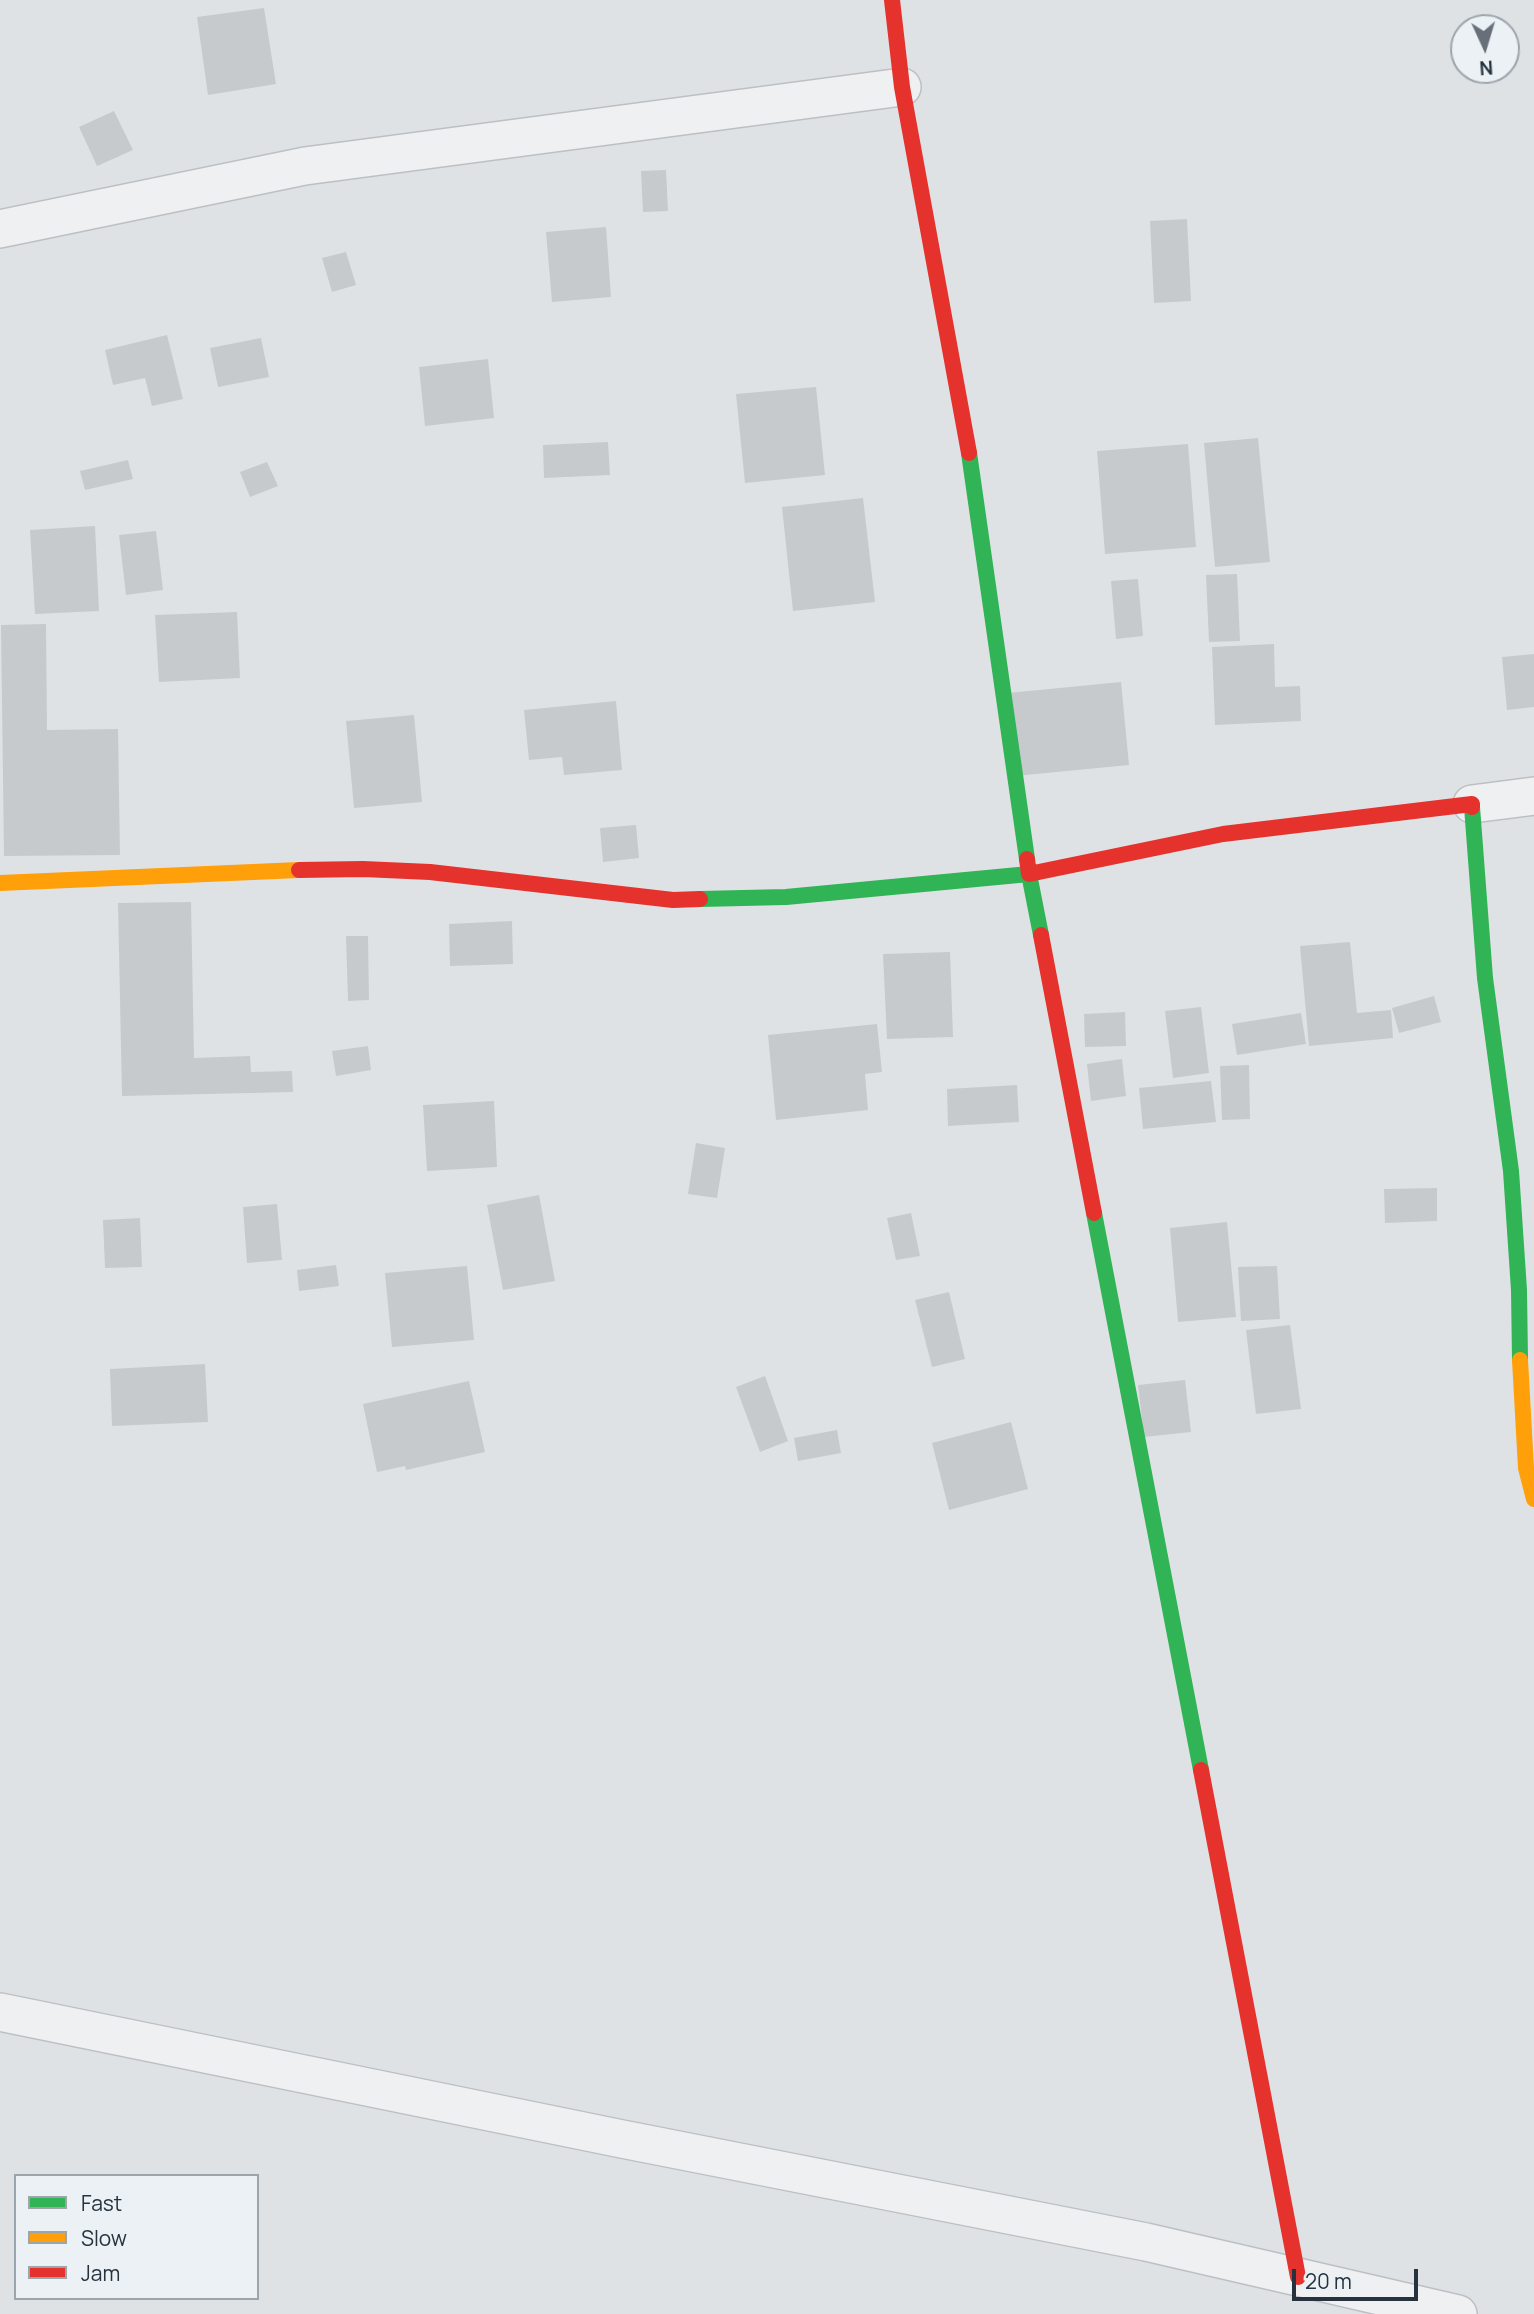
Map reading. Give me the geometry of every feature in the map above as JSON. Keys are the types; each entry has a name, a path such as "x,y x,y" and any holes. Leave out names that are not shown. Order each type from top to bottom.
{"street":[{"path":"892,0 902,87 968,444 1029,874 1298,2277"},
{"path":"0,229 305,166 902,87"},
{"path":"0,883 274,870 363,869 429,872 673,900 786,897 1029,874 1223,834 1534,796"},
{"path":"1472,804 1485,978 1511,1171 1519,1290 1522,1420 1526,1468 1534,1499"},
{"path":"0,2012 609,2137 1146,2242 1458,2314"}],"building":[{"path":"264,8 276,84 208,95 197,17"},
{"path":"114,111 133,150 97,166 79,127"},
{"path":"666,170 668,211 643,212 641,171"},
{"path":"1187,219 1191,301 1154,303 1150,221"},
{"path":"606,227 611,297 552,302 546,232"},
{"path":"346,252 356,285 332,292 322,258"},
{"path":"167,335 183,399 152,406 145,378 113,385 105,350"},
{"path":"261,338 269,377 218,387 210,348"},
{"path":"488,359 494,418 425,426 419,367"},
{"path":"816,387 825,475 745,483 736,394"},
{"path":"1258,438 1270,562 1215,567 1204,443"},
{"path":"608,442 610,475 544,478 543,445"},
{"path":"1188,444 1196,547 1105,554 1097,451"},
{"path":"128,460 133,479 85,490 80,471"},
{"path":"267,462 278,486 250,497 240,472"},
{"path":"863,498 875,602 793,611 782,507"},
{"path":"95,526 99,611 35,614 30,530"},
{"path":"156,531 163,590 126,595 119,535"},
{"path":"1237,574 1240,641 1209,642 1206,575"},
{"path":"1138,579 1143,636 1116,639 1111,581"},
{"path":"237,612 240,678 159,682 155,615"},
{"path":"46,624 47,730 118,729 120,855 4,856 1,625"},
{"path":"1274,644 1275,687 1300,686 1301,721 1215,725 1212,647"},
{"path":"1534,654 1534,707 1507,710 1502,657"},
{"path":"1121,682 1129,765 1015,776 1008,693"},
{"path":"616,701 622,770 564,775 562,757 529,760 524,710"},
{"path":"414,715 422,802 354,808 346,721"},
{"path":"636,825 639,858 603,862 600,828"},
{"path":"191,902 194,1058 250,1056 251,1072 292,1071 293,1092 122,1096 118,903"},
{"path":"512,921 513,964 450,966 449,924"},
{"path":"346,936 368,936 369,1000 348,1001"},
{"path":"1350,942 1357,1013 1391,1010 1393,1038 1309,1046 1300,946"},
{"path":"950,952 953,1037 887,1039 883,954"},
{"path":"1434,996 1441,1022 1399,1033 1392,1008"},
{"path":"1201,1007 1209,1073 1173,1078 1165,1011"},
{"path":"1125,1012 1126,1046 1085,1047 1084,1014"},
{"path":"1301,1013 1306,1044 1237,1055 1232,1024"},
{"path":"877,1024 882,1072 865,1074 868,1110 776,1120 768,1035"},
{"path":"368,1046 371,1070 336,1076 332,1051"},
{"path":"1122,1059 1126,1096 1091,1101 1087,1064"},
{"path":"1249,1065 1250,1119 1222,1120 1220,1066"},
{"path":"1211,1081 1216,1122 1143,1129 1139,1088"},
{"path":"1017,1085 1019,1122 948,1126 947,1089"},
{"path":"494,1101 497,1167 427,1171 423,1105"},
{"path":"696,1143 725,1148 717,1198 688,1194"},
{"path":"1437,1188 1437,1221 1385,1223 1384,1189"},
{"path":"539,1195 555,1281 503,1290 487,1205"},
{"path":"277,1204 282,1260 247,1263 243,1207"},
{"path":"911,1213 920,1256 896,1260 887,1218"},
{"path":"140,1218 142,1267 105,1268 103,1220"},
{"path":"1227,1222 1236,1317 1178,1322 1170,1228"},
{"path":"336,1265 339,1286 299,1291 297,1270"},
{"path":"467,1266 474,1340 392,1347 385,1273"},
{"path":"1277,1266 1280,1319 1241,1321 1238,1267"},
{"path":"949,1292 965,1359 932,1367 915,1300"},
{"path":"1290,1325 1301,1409 1256,1414 1246,1330"},
{"path":"205,1364 208,1422 112,1426 110,1369"},
{"path":"765,1376 788,1441 760,1452 736,1387"},
{"path":"1185,1380 1191,1432 1144,1437 1138,1385"},
{"path":"469,1381 485,1452 406,1470 405,1466 377,1472 363,1404"},
{"path":"1011,1422 1028,1489 949,1510 932,1443"},
{"path":"837,1430 841,1453 798,1461 794,1438"}],"traffic: fast":[{"path":"969,453 1027,859"},
{"path":"1472,807 1485,978 1511,1171 1519,1290 1520,1360"},
{"path":"700,899 786,897 1029,874 1041,935"},
{"path":"1094,1213 1201,1770"}],"traffic: slow":[{"path":"0,883 299,870"},
{"path":"1520,1360 1526,1468 1534,1499"}],"traffic: jam":[{"path":"892,0 902,87 969,453"},
{"path":"1027,859 1029,874 1223,834 1472,804 1472,807"},
{"path":"299,870 430,872 673,900 700,899"},
{"path":"1041,935 1094,1213"},
{"path":"1201,1770 1298,2277"}]}
